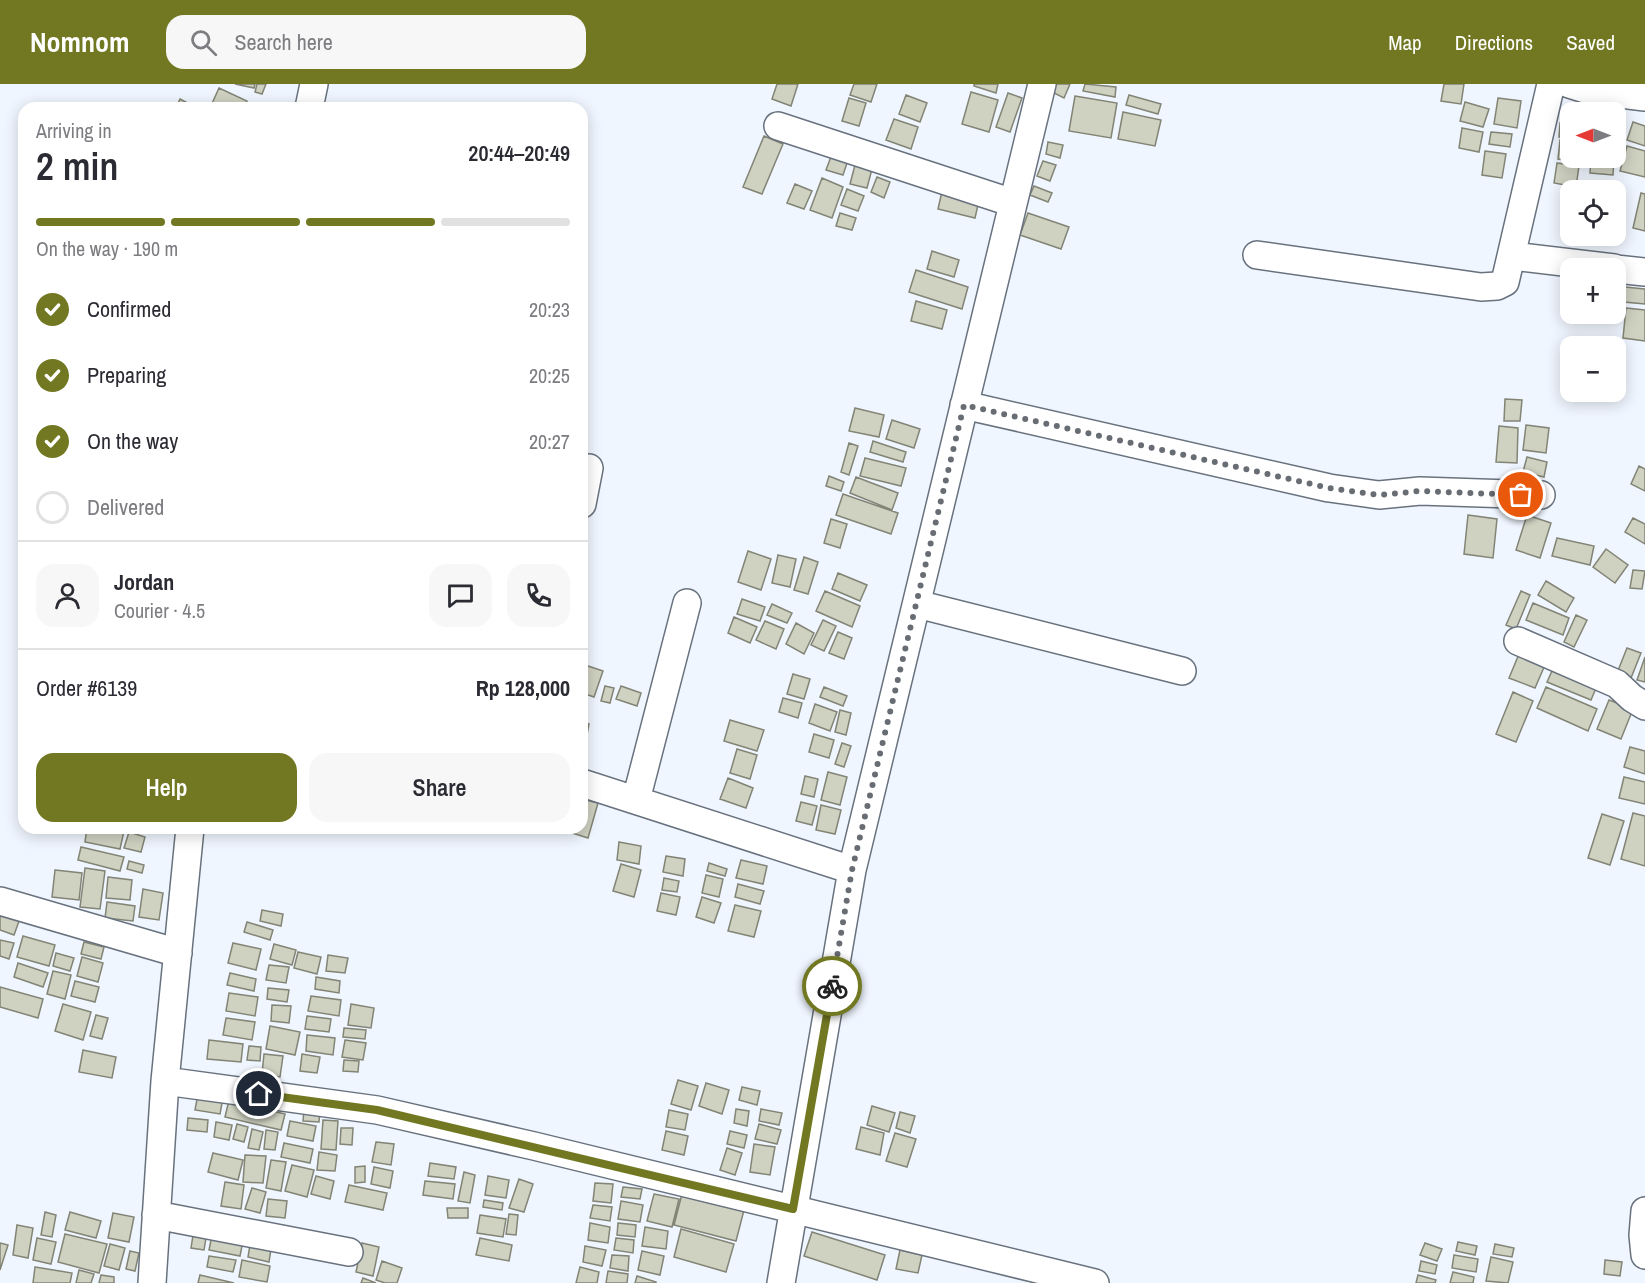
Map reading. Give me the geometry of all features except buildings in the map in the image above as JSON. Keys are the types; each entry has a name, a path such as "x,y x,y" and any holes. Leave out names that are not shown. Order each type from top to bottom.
{"street":[{"path":"310,102 314,84"},
{"path":"781,1283 852,870 1042,84"},
{"path":"1257,255 1481,287 1497,286 1505,282 1551,84"},
{"path":"1582,86 1645,97"},
{"path":"778,126 1014,203"},
{"path":"1512,256 1560,262"},
{"path":"1626,270 1645,272"},
{"path":"964,405 1246,470 1369,494 1420,491 1541,495"},
{"path":"588,477 590,468"},
{"path":"636,800 687,603"},
{"path":"917,604 1182,671"},
{"path":"1518,641 1617,684 1645,706"},
{"path":"588,785 852,870"},
{"path":"152,1283 165,1081 189,834"},
{"path":"0,901 178,953"},
{"path":"165,1081 377,1110 1095,1283"},
{"path":"1645,1211 1643,1235 1645,1255"},
{"path":"156,1215 349,1252"}],"way so far":[{"path":"832,986 852,870 964,405 1329,488 1379,495 1420,491 1521,495"}],"route":[{"path":"259,1094 377,1110 793,1209 832,986"}]}
